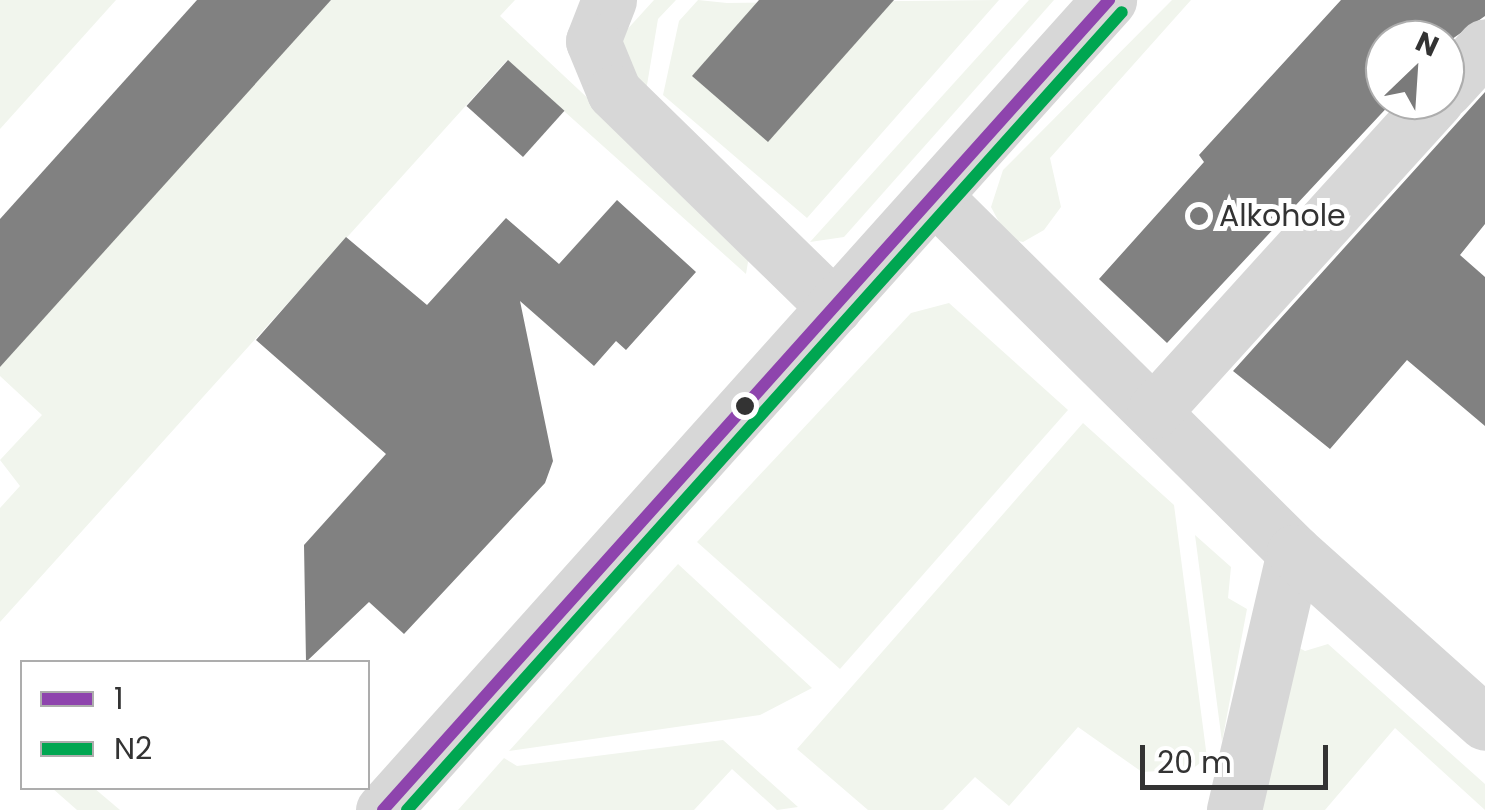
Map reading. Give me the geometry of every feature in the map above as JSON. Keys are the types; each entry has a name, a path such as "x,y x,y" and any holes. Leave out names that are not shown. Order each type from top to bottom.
{"street":[{"path":"609,0 593,41 614,92 834,307"},
{"path":"383,810 1109,0"},
{"path":"1465,68 1485,46"},
{"path":"1154,411 1418,120"},
{"path":"934,197 1294,552 1485,723"},
{"path":"1234,810 1294,552"}],"shaded area":[{"path":"0,0 116,0 0,129"},
{"path":"331,0 515,0 500,16 750,250 746,274 507,60 0,622 0,508 20,486 0,460 42,415 0,376 0,322"},
{"path":"654,0 676,0 658,19 644,103 622,68 623,34"},
{"path":"698,0 999,0 807,218 663,95 679,21"},
{"path":"1029,0 1054,0 844,237 810,242"},
{"path":"1172,0 1191,0 1050,158 1061,207 1044,230 1023,242 1008,239 991,207 1003,170"},
{"path":"949,303 1068,410 840,669 697,542 911,313"},
{"path":"1083,423 1174,505 1207,758 1192,769 1142,772 1078,727 1009,806 975,777 943,810 868,810 797,749"},
{"path":"1195,535 1231,567 1228,598 1247,609 1222,742"},
{"path":"678,564 812,688 760,715 509,751"},
{"path":"1286,641 1305,651 1328,644 1485,784 1485,810 1395,728 1325,810 1245,810"},
{"path":"723,740 798,807 777,810 732,769 694,810 458,810 504,758 517,766"},
{"path":"54,790 96,790 120,810 77,810"}],"building":[{"path":"197,0 331,0 0,367 0,219"},
{"path":"759,0 894,0 768,142 692,76"},
{"path":"1341,0 1485,0 1485,16 1465,30 1465,20 1365,20 1365,120 1375,120 1167,343 1099,279 1204,162 1199,155"},
{"path":"508,60 564,111 523,157 467,106"},
{"path":"1485,92 1485,224 1460,255 1485,277 1485,426 1407,360 1330,449 1233,371 1460,120 1465,120 1465,114"},
{"path":"617,200 696,272 626,350 616,341 594,366 520,301 553,461 545,483 404,634 369,602 306,660 304,545 386,454 256,340 346,237 427,305 506,218 559,264"}],"transit line":[{"name":"1","path":"383,810 1109,0"},
{"name":"N2","path":"407,810 1122,12"}],"place":[{"name":"Alkohole","path":"1199,216"}]}
